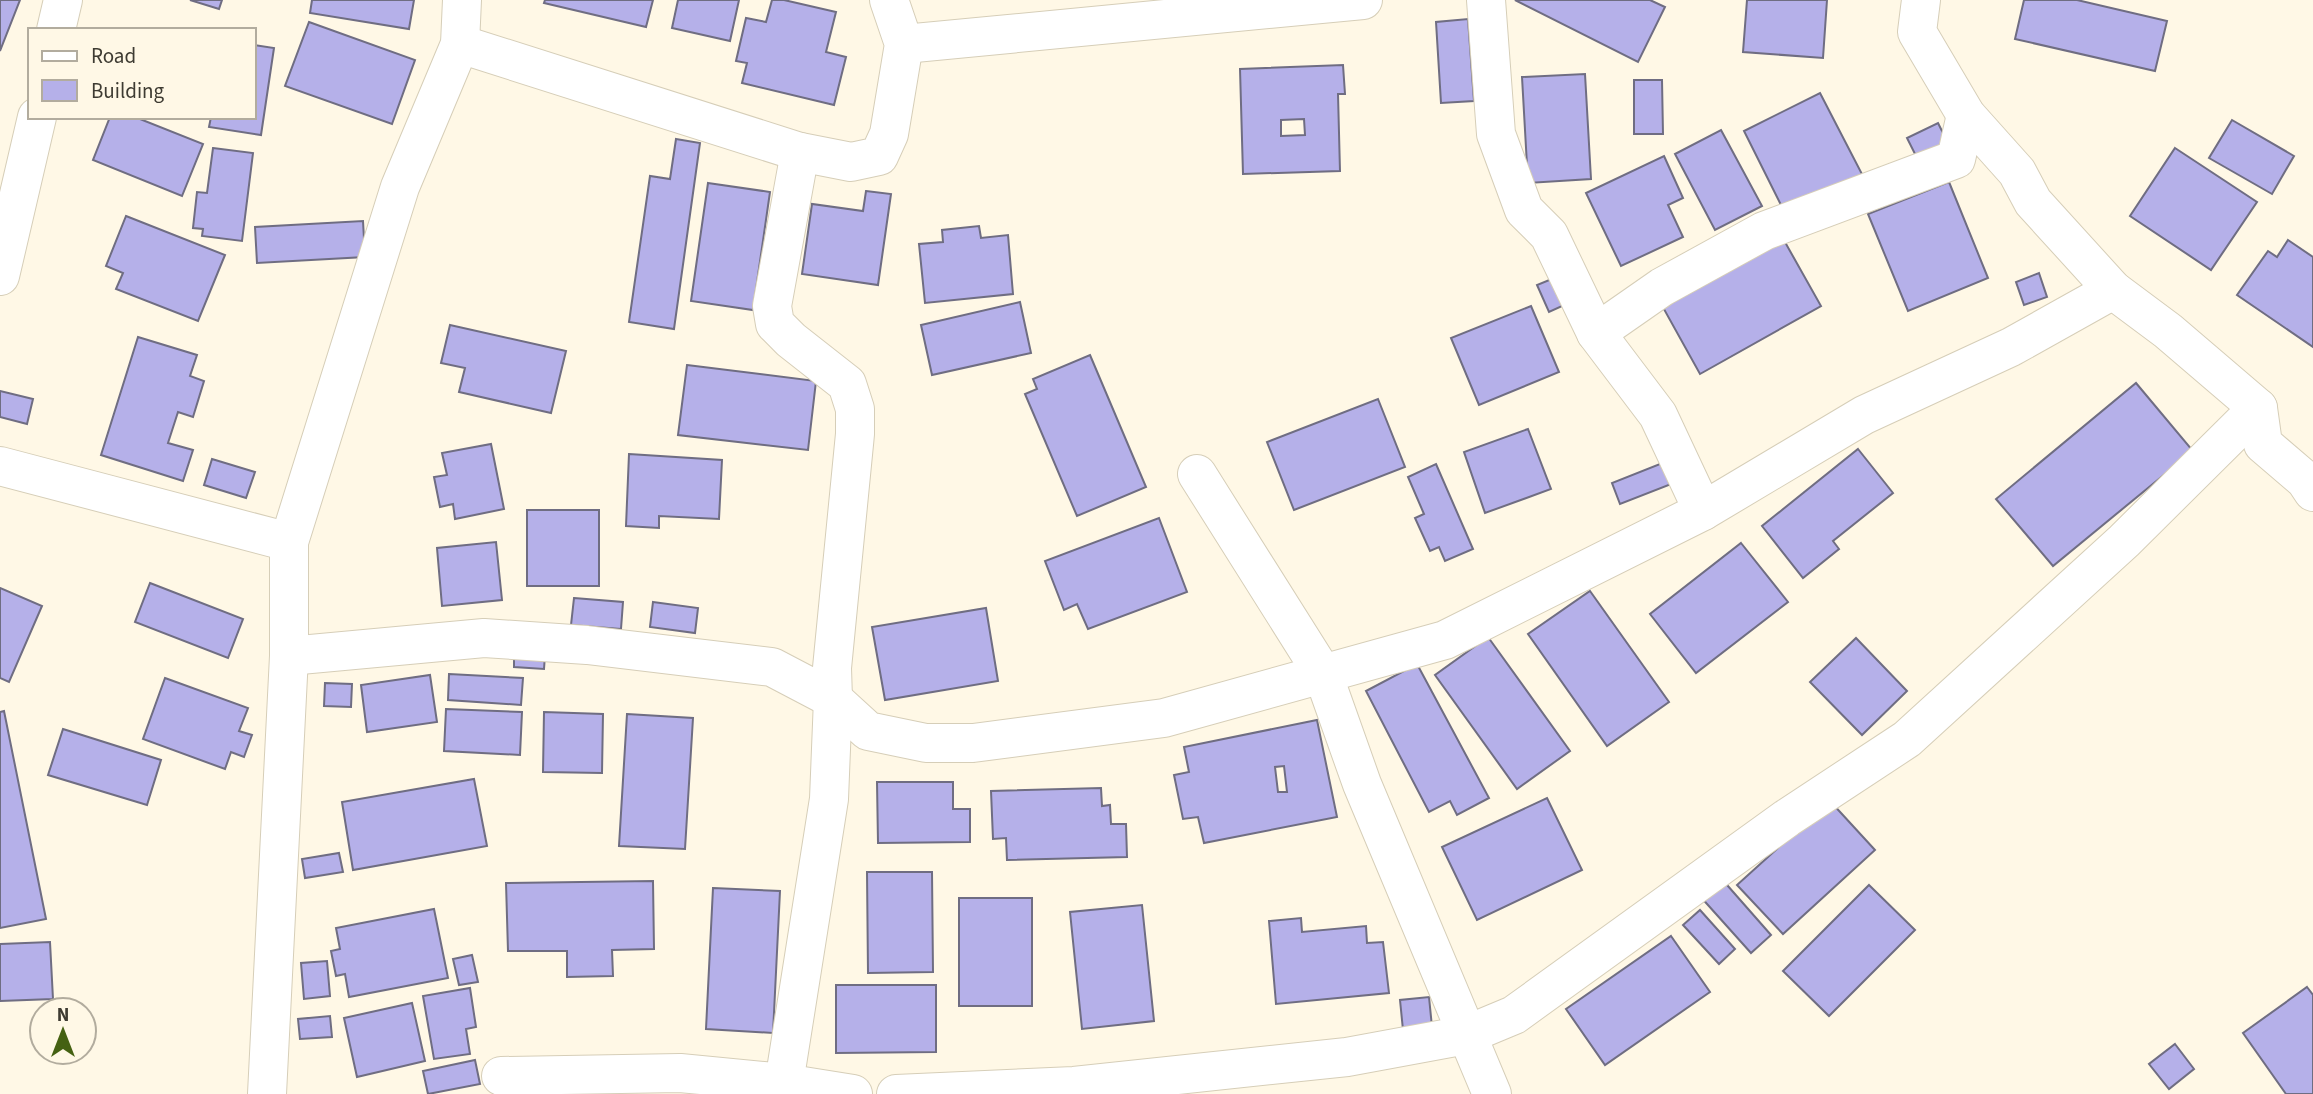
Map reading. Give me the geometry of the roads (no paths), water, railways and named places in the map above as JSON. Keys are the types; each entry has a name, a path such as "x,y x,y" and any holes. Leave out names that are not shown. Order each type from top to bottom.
{"street":[{"path":"56,28 63,0"},
{"path":"267,1094 289,656 289,542 400,187 460,44 462,0"},
{"path":"460,44 800,152 851,162 879,156 889,134 904,44 889,0"},
{"path":"904,44 1363,0"},
{"path":"1486,0 1496,134 1524,210 1549,235 1596,333 1658,415 1703,511"},
{"path":"1921,0 1917,32 1966,115 2017,172 2033,202 2113,290 2168,331 2258,408 2263,444 2305,480 2313,492"},
{"path":"1596,333 1662,287 1764,231 1956,159 1966,115"},
{"path":"0,276 37,119"},
{"path":"784,1083 829,799 832,668 855,434 855,409 847,384 775,324 772,306 800,152"},
{"path":"289,656 484,638 587,645 772,667 833,699 868,731 926,743 973,743 1164,718 1445,640 1703,511 1864,415 2011,347 2113,290"},
{"path":"896,1094 1074,1086 1347,1058 1466,1035 1514,1015 1787,818 1907,739 2124,541 2258,408"},
{"path":"0,466 289,542"},
{"path":"1197,474 1323,674 1362,784 1492,1094"},
{"path":"501,1076 680,1073 784,1083 853,1094"}]}
